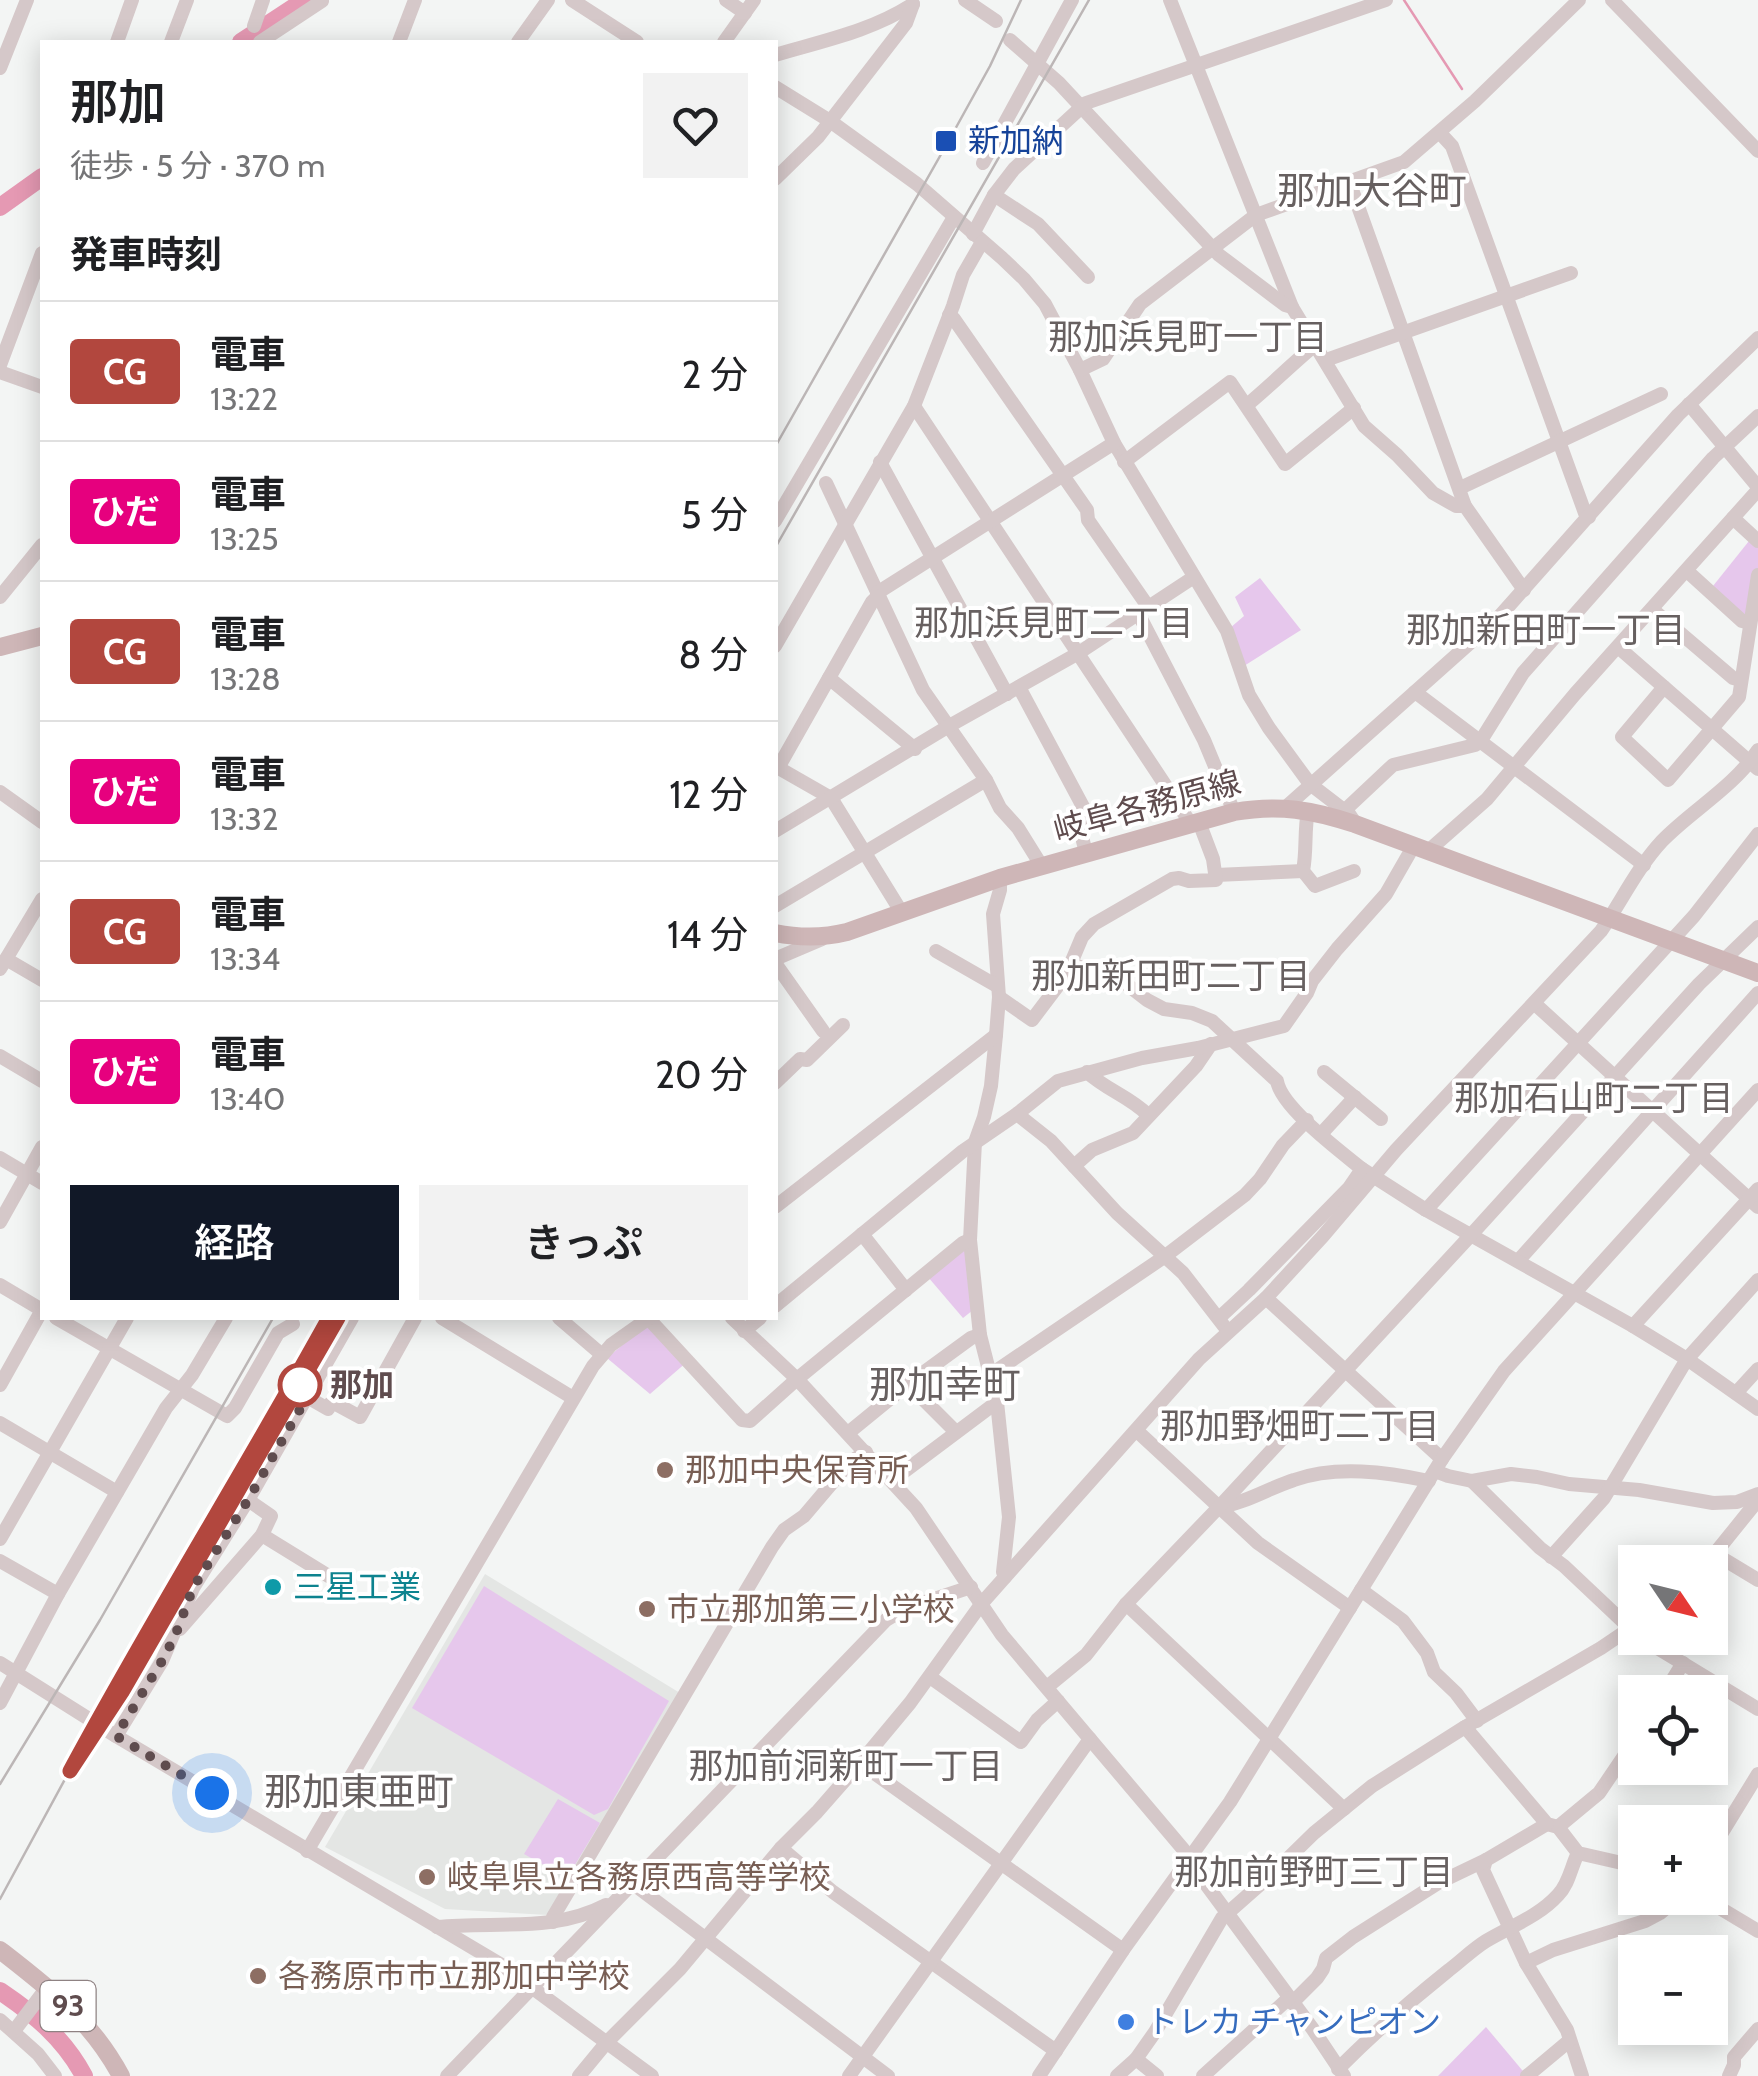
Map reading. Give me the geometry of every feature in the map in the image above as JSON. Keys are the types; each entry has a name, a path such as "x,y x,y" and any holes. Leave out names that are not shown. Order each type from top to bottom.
{"main road":[{"path":"0,647 40,637"},
{"name":"岐阜各務原線","path":"778,948 828,937 1041,865 1234,812 1286,807 1350,817 1420,849 1758,973"},
{"name":"93","path":"0,1950 72,2010 121,2076"}],"street":[{"path":"0,68 27,0"},
{"path":"118,40 132,0"},
{"path":"173,40 187,0"},
{"path":"254,26 263,0"},
{"path":"401,40 415,0"},
{"path":"519,40 548,0"},
{"path":"572,0 635,40"},
{"path":"725,40 750,6 726,0"},
{"path":"965,0 996,21"},
{"path":"983,163 1072,0"},
{"path":"1170,0 1292,307 1364,426 1433,493 1456,506 1465,506"},
{"path":"778,641 914,406 994,195 1014,169 1080,107 1386,0"},
{"path":"1080,370 1103,359 1140,304 1256,215 1404,162 1579,0"},
{"path":"1612,0 1758,151"},
{"path":"263,40 322,1"},
{"path":"778,53 896,16 912,1"},
{"path":"778,176 818,137 906,23 912,1"},
{"path":"1010,40 1060,83 1211,247 1292,307"},
{"path":"778,89 917,184 1024,279 1045,304 1124,462 1227,631 1249,695 1310,784 1350,817 1392,765 1480,742 1523,673 1713,458 1758,416"},
{"path":"1440,132 1452,146 1558,442 1589,517"},
{"path":"1350,181 1465,506 1524,590"},
{"path":"994,195 1038,224 1088,277"},
{"path":"778,517 954,217"},
{"path":"40,258 0,368 40,386"},
{"path":"1326,360 1571,273"},
{"path":"948,315 954,318 1087,510 1088,520 1144,612 1234,812"},
{"path":"1286,807 1499,617 1690,404 1758,338"},
{"path":"1247,405 1316,344"},
{"path":"1124,462 1230,382 1285,464 1354,408"},
{"path":"1460,488 1661,394"},
{"path":"778,1304 975,1142 1050,1086 1087,1072 1284,1026 1337,948 1420,849 1487,799 1547,725 1758,488 1690,404"},
{"path":"914,406 1195,823 1213,859 1216,875 1216,880 1172,879 1094,924 1082,937 1059,986 1032,1020 936,951"},
{"path":"778,764 877,594 1114,443"},
{"path":"880,462 1088,816 1078,822 1086,853"},
{"path":"826,483 923,690 1041,865"},
{"path":"1733,518 1758,540"},
{"path":"0,597 40,547"},
{"path":"1686,571 1742,621 1750,623"},
{"path":"1664,687 1622,736 1668,780 1739,697 1758,575"},
{"path":"778,829 1078,654 1194,577"},
{"path":"1652,609 1733,678 1741,680"},
{"path":"579,2076 680,1969 781,1848 860,1763 930,1677 982,1602 1199,1359 1250,1290 1535,1004 1609,920 1662,842 1755,761 1711,728 1618,646"},
{"path":"829,678 915,748"},
{"path":"1416,692 1644,865"},
{"path":"778,768 832,798 902,913"},
{"path":"778,904 986,780"},
{"path":"0,792 40,821"},
{"path":"1308,811 1303,870 1315,886 1354,871"},
{"path":"1426,1210 1705,902 1758,834"},
{"path":"1216,875 1303,870"},
{"path":"1000,878 993,914 998,992 996,1035 991,1086 975,1142 970,1240 980,1335 998,1402 1009,1517 1002,1572 1005,1577"},
{"path":"40,902 3,964 40,979"},
{"path":"1047,1687 1086,1655 1126,1604 1219,1508 1722,960 1758,928"},
{"path":"778,952 823,1031"},
{"path":"1070,964 1120,980 1164,1009 1202,1016 1233,1038 1277,1081 1284,1099 1368,1172 1426,1210 1633,1326 1758,1409"},
{"path":"1518,1261 1758,993"},
{"path":"1535,1004 1652,1112 1755,1198 1633,1326"},
{"path":"778,1080 844,1026"},
{"path":"778,1204 996,1035"},
{"path":"1074,1166 1092,1150 1133,1133 1212,1044"},
{"path":"0,1056 40,1080"},
{"path":"1087,1072 1097,1082 1134,1100 1148,1115"},
{"path":"1324,1072 1381,1119"},
{"path":"1039,2076 1123,1950 1230,1802 1435,1470 1504,1370 1758,1090"},
{"path":"1320,1134 1354,1097"},
{"path":"1017,1114 1051,1141 1117,1213 1183,1272 1223,1325"},
{"path":"990,1375 1164,1256 1245,1195 1306,1120"},
{"path":"0,1222 40,1151"},
{"path":"0,1158 40,1182"},
{"path":"1223,1325 1266,1298 1368,1172"},
{"path":"862,1234 906,1290"},
{"path":"650,1320 742,1420 750,1421 970,1240"},
{"path":"1551,1557 1604,1498 1687,1359 1758,1280"},
{"path":"0,1285 40,1309"},
{"path":"1266,1298 1344,1371 1435,1470 1448,1476 1472,1481 1512,1474 1712,1503 1758,1497"},
{"path":"0,1385 40,1314"},
{"path":"60,1320 227,1416 278,1332 293,1324"},
{"path":"0,1540 126,1320"},
{"path":"0,1703 117,1492 225,1320"},
{"path":"175,1636 193,1588 351,1320"},
{"path":"307,1397 328,1409 330,1404 336,1404 360,1417 414,1320"},
{"path":"445,1320 574,1398"},
{"path":"561,1320 601,1354"},
{"path":"571,1328 581,1320"},
{"path":"307,1850 601,1354 645,1320"},
{"path":"734,1320 797,1379 916,1508 1002,1635 1190,1859 1341,2072 1381,2026 1432,1983 1486,1942 1539,1912 1558,1895 1578,1853"},
{"path":"744,1331 758,1320"},
{"path":"848,1433 908,1384 980,1335"},
{"path":"1736,1393 1758,1369"},
{"path":"908,1384 956,1432"},
{"path":"892,1480 998,1402"},
{"path":"0,1423 117,1492"},
{"path":"1136,1431 1258,1543 1350,1608"},
{"path":"553,1922 772,1547 830,1483 866,1452"},
{"path":"1219,1508 1297,1478 1328,1472 1435,1470"},
{"path":"1472,1481 1518,1528 1618,1616"},
{"path":"1722,1545 1758,1497"},
{"path":"116,1736 175,1636 262,1534 271,1516 248,1500"},
{"path":"262,1534 340,1583"},
{"path":"0,1561 58,1594"},
{"path":"1728,1566 1758,1580"},
{"path":"447,2076 886,1620 904,1609 970,1587"},
{"path":"1361,1590 1403,1621 1427,1652 1434,1672 1456,1694 1471,1724 1552,1826 1578,1853 1618,1862"},
{"path":"1126,1604 1344,1809"},
{"path":"1118,2076 1155,2032 1227,1912 1274,1874 1314,1833 1372,1786 1471,1724 1618,1641"},
{"path":"1671,1655 1758,1709"},
{"path":"0,1663 500,1964 652,2076"},
{"path":"1676,1675 1683,1663"},
{"path":"930,1677 1022,1742 1037,1720 1058,1701"},
{"path":"849,2076 1090,1739"},
{"path":"860,1763 1123,1950"},
{"path":"1203,2076 1317,1978 1326,1958 1353,1937 1438,1884 1552,1826 1599,1793 1618,1765"},
{"path":"1728,1823 1758,1774"},
{"path":"781,1848 832,1892 1056,2051"},
{"path":"1486,1860 1484,1870 1526,1963 1567,2030 1582,2076"},
{"path":"632,1883 888,2076"},
{"path":"437,1927 553,1922 581,1916 616,1900"},
{"path":"1728,1913 1758,1931"},
{"path":"1526,1963 1656,1915"},
{"path":"17,2026 45,1990"},
{"path":"0,2020 17,2026 55,2076"},
{"path":"1729,2076 1734,2057 1758,2029"},
{"path":"1527,2076 1570,2041"},
{"path":"1136,2058 1157,2076"}],"shaded area":[{"path":"1753,536 1758,541 1758,575 1750,623 1709,591"},
{"path":"1260,578 1301,630 1244,666 1230,628 1244,616 1235,597"},
{"path":"970,1243 973,1310 963,1318 928,1277"},
{"path":"651,1321 688,1361 650,1394 607,1358"},
{"name":"岐阜県立各務原西高等学校","path":"485,1574 680,1693 548,1915 445,1909 325,1847"},
{"path":"484,1586 669,1701 608,1809 594,1815 412,1708"},
{"path":"558,1799 600,1823 567,1878 524,1854"},
{"path":"1486,2027 1527,2076 1438,2076"}],"waterway":[{"path":"244,40 305,0"},
{"path":"1404,0 1462,89"},
{"path":"0,207 40,178"},
{"path":"0,1991 47,2028 84,2076"}],"railway":[{"path":"778,442 990,66 1021,0"},
{"path":"778,543 1089,0"},
{"path":"0,1784 100,1620 272,1320"},
{"path":"0,1899 115,1687 328,1320"}],"train":[{"name":"CG","path":"328,1320 115,1686 70,1771 102,1726 337,1320"}],"place":[{"name":"新加納","path":"946,141"},
{"name":"那加","path":"300,1385"},
{"name":"那加中央保育所","path":"665,1470"},
{"name":"三星工業","path":"273,1587"},
{"name":"市立那加第三小学校","path":"647,1609"},
{"name":"岐阜県立各務原西高等学校","path":"427,1877"},
{"name":"各務原市市立那加中学校","path":"258,1976"},
{"name":"トレカ チャンピオン","path":"1126,2022"}],"district":[{"name":"那加大谷町","path":"1372,191"},
{"name":"那加浜見町一丁目","path":"1188,337"},
{"name":"那加浜見町二丁目","path":"1054,623"},
{"name":"那加新田町一丁目","path":"1546,630"},
{"name":"那加新田町二丁目","path":"1171,976"},
{"name":"那加石山町二丁目","path":"1594,1098"},
{"name":"那加幸町","path":"945,1385"},
{"name":"那加野畑町二丁目","path":"1300,1426"},
{"name":"那加前洞新町一丁目","path":"846,1766"},
{"name":"那加東亜町","path":"359,1792"},
{"name":"那加前野町三丁目","path":"1314,1872"}],"route":[{"path":"212,1793 116,1736 162,1661 193,1588 307,1397 300,1385"}]}
